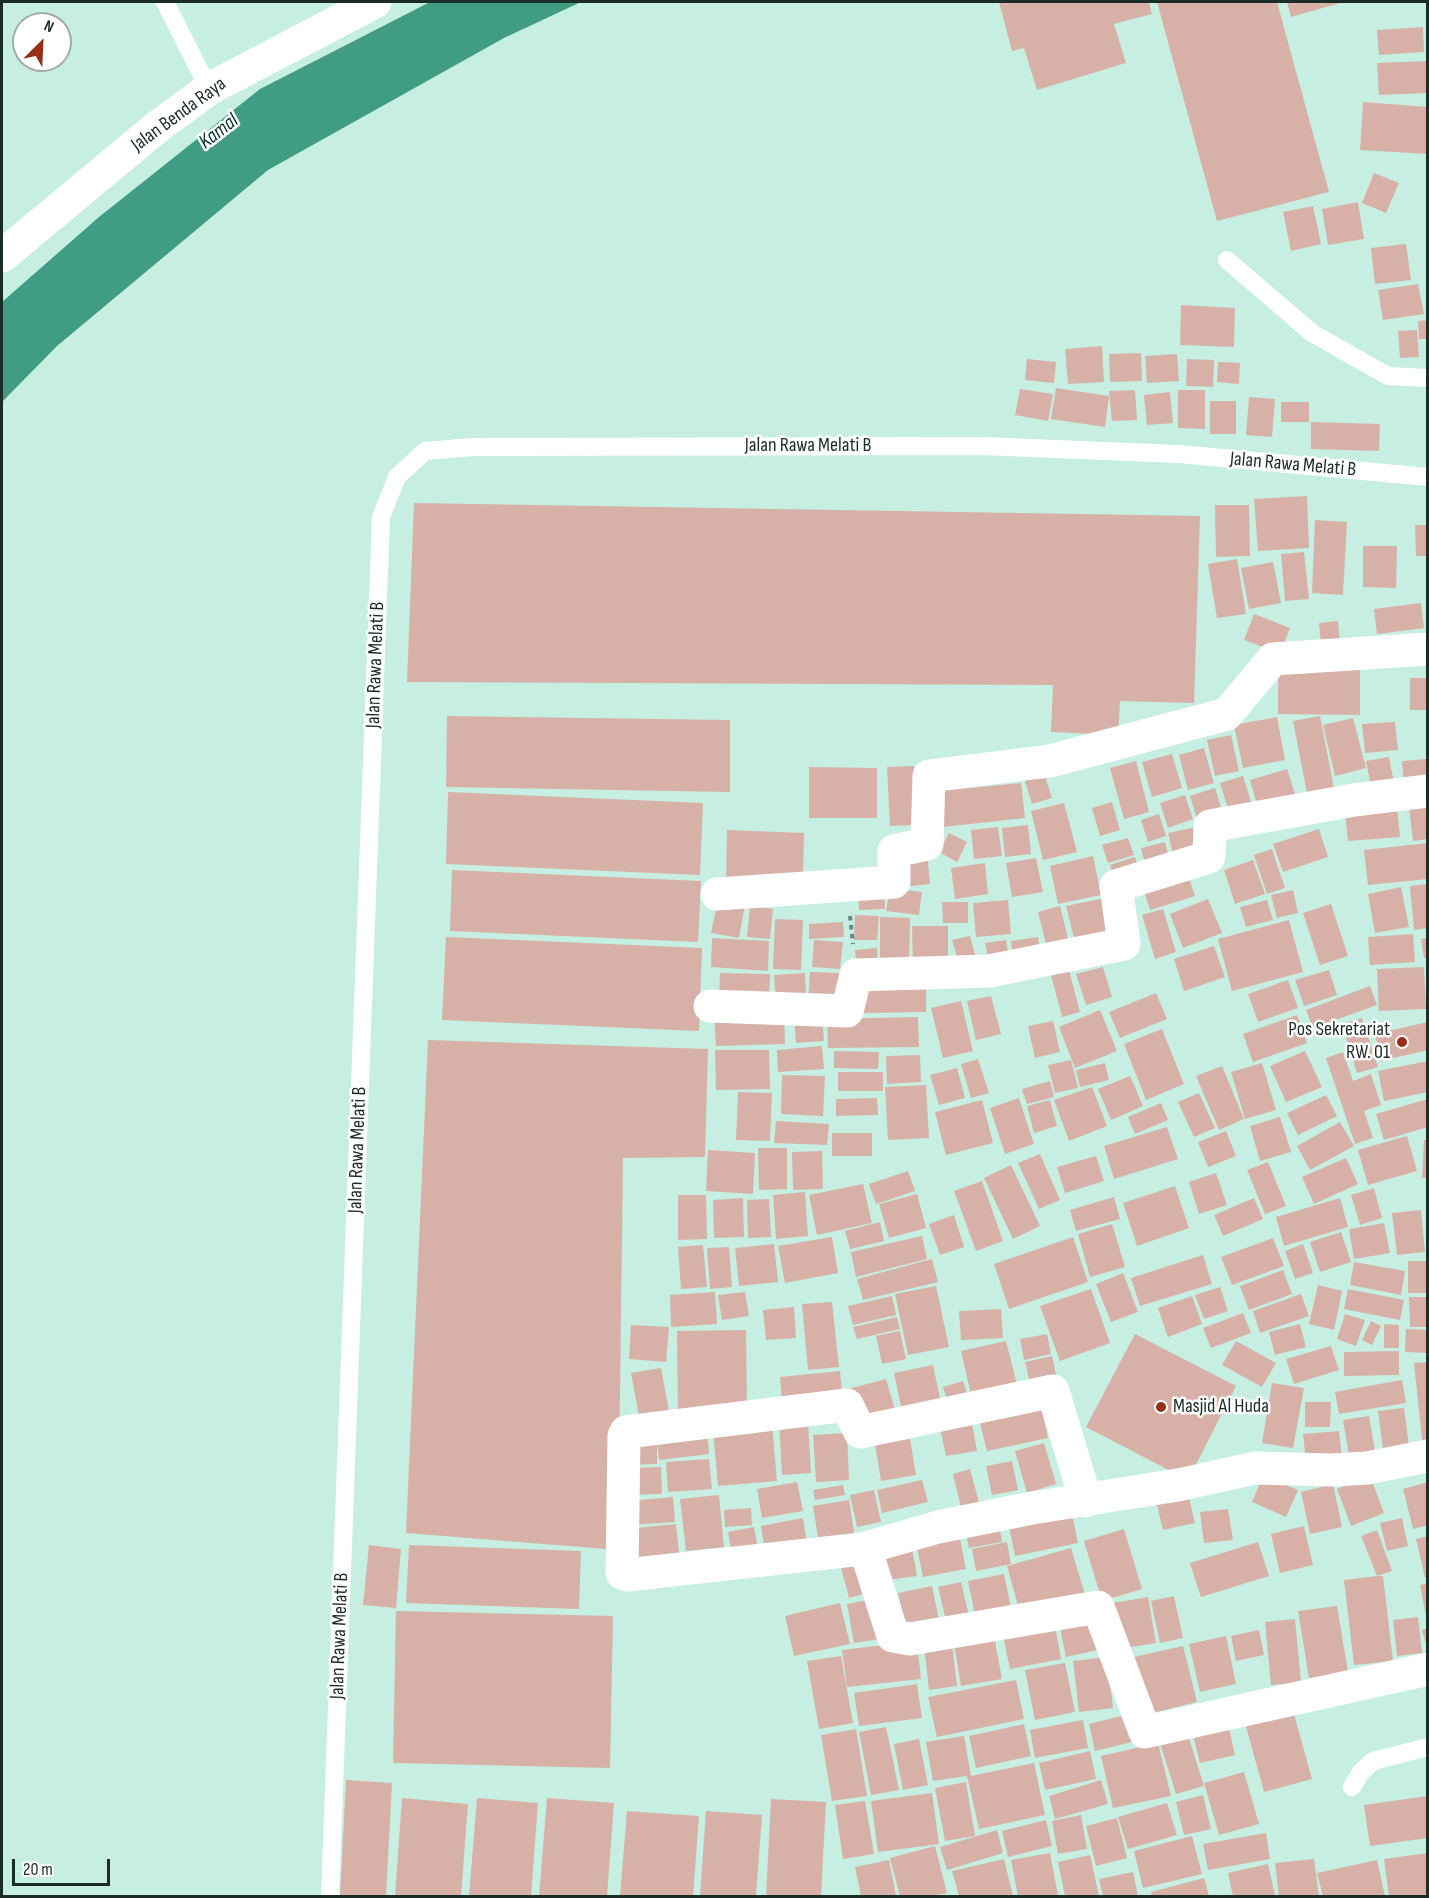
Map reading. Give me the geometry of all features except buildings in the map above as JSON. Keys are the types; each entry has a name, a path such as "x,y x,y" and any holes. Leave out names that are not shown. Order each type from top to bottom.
{"street":[{"name":"Jalan Benda Raya","path":"2,256 156,128 209,89 355,6"},
{"path":"717,894 894,882 894,851 927,844 929,776 1050,761 1227,714 1273,659 1428,649"},
{"path":"710,1006 847,1011 856,975 989,970 1124,944 1116,886 1209,857 1210,826 1354,800 1428,791"},
{"path":"1086,1501 1053,1391 860,1432 847,1405 626,1432 624,1436 622,1573 861,1549 938,1527 1032,1508 1086,1501 1178,1485 1255,1468 1332,1470 1367,1468 1428,1456"},
{"path":"861,1549 868,1557 893,1636 910,1639 1098,1607 1145,1732 1428,1670"}],"lane":[{"path":"165,2 209,89"},
{"path":"1227,260 1312,333 1388,376 1428,378"},
{"name":"Jalan Rawa Melati B","path":"330,1896 381,517 397,477 425,451 472,447 982,446 1179,454 1428,477"},
{"path":"1352,1786 1361,1772 1373,1761 1428,1747"}],"path":[{"path":"847,885 856,975"}],"water":[{"name":"Kamal","path":"430,2 581,2 504,38 268,170 57,346 2,402 2,302 99,217 260,89"}],"place":[{"name":"Pos Sekretariat RW. 01","path":"1402,1042"},
{"name":"Masjid Al Huda","path":"1161,1407"}]}
